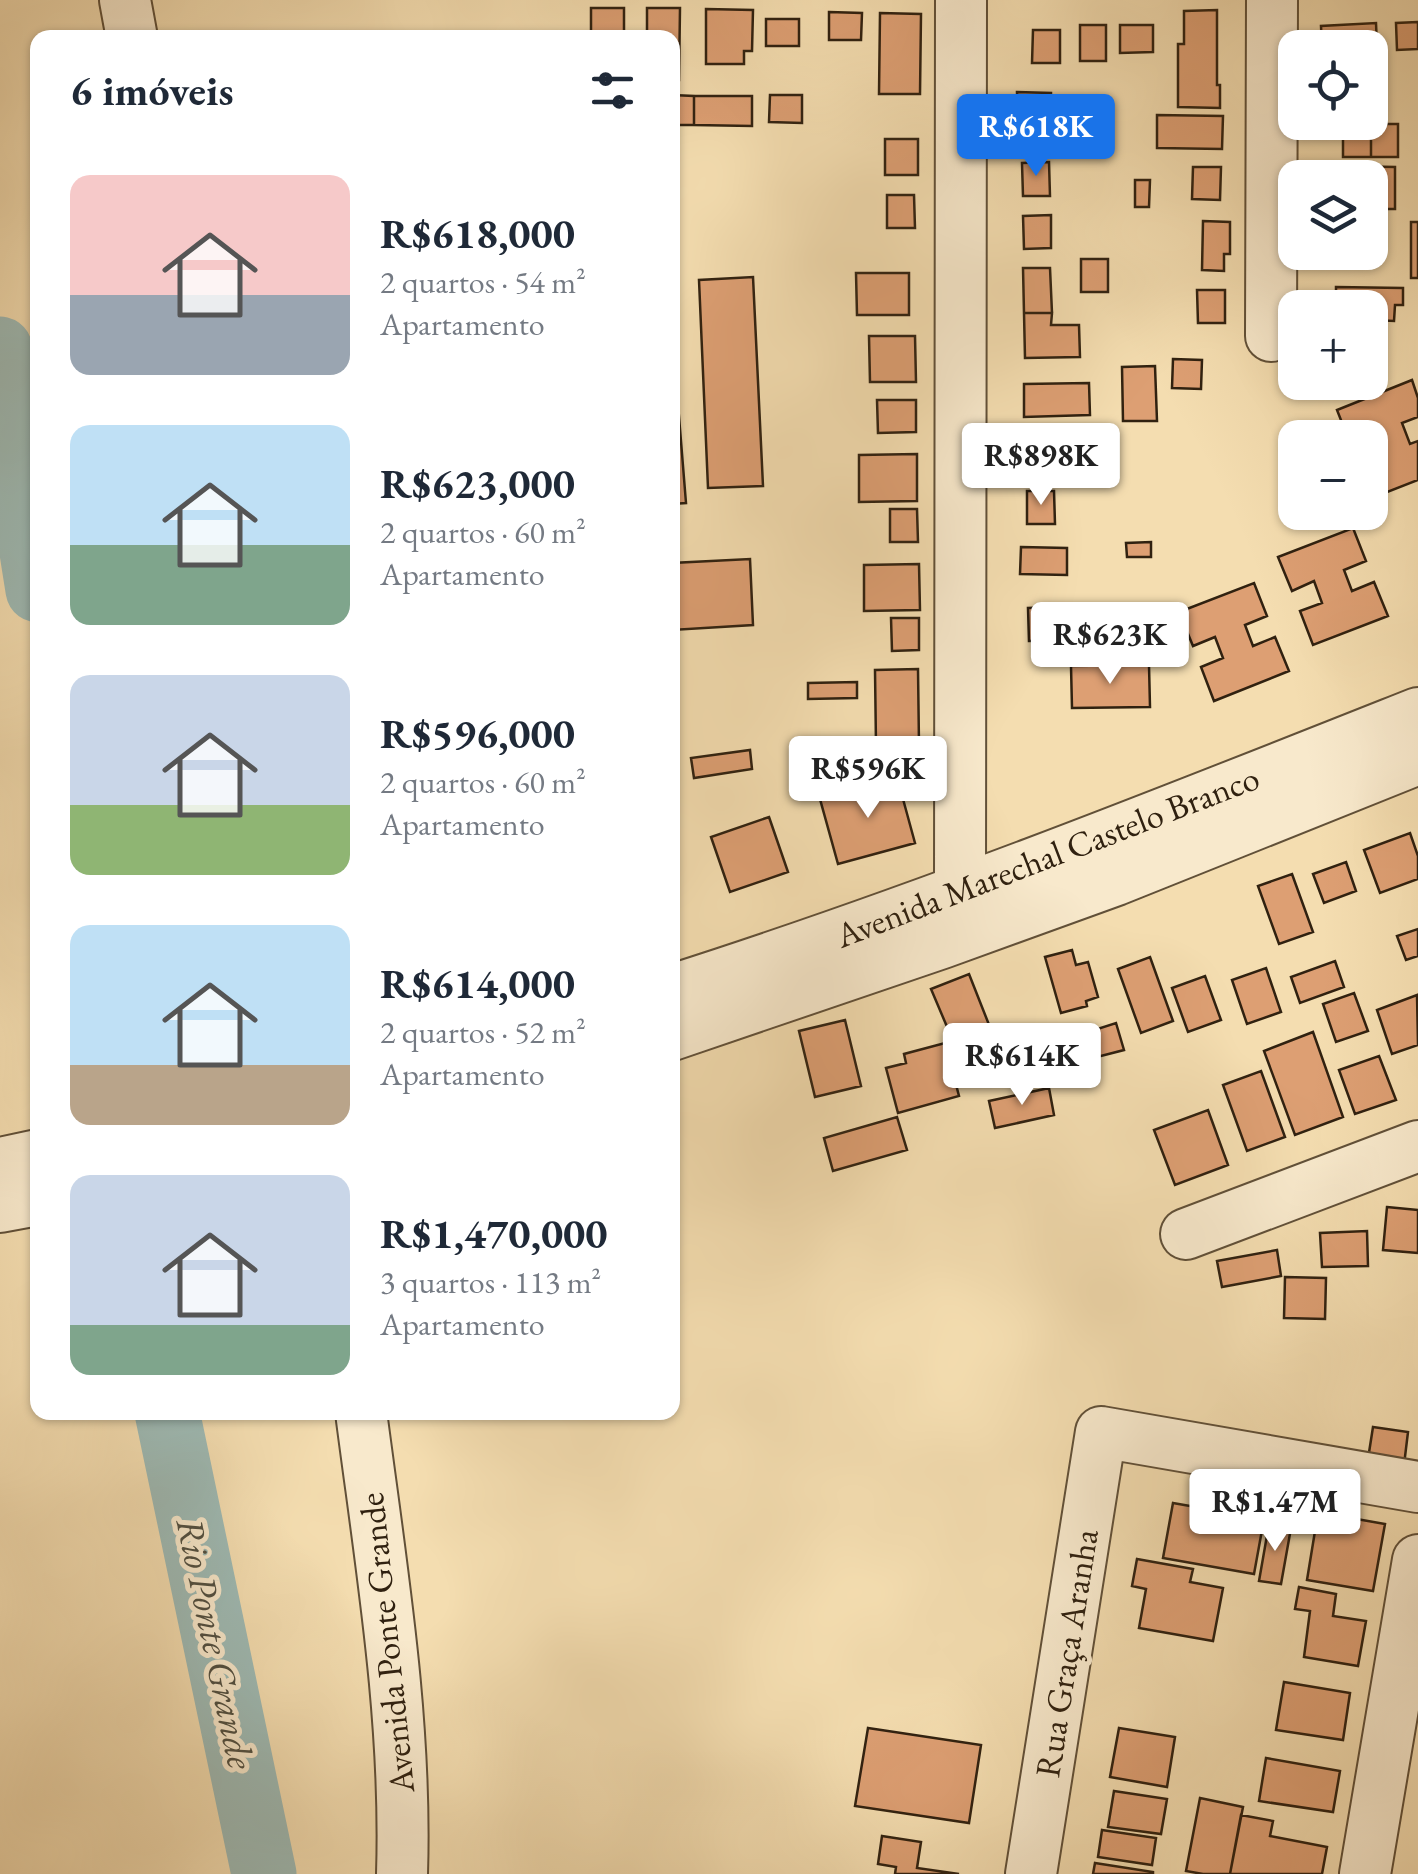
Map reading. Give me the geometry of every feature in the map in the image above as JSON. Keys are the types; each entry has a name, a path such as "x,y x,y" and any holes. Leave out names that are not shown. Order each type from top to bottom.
{"street":[{"path":"125,0 131,30"},
{"path":"942,943 960,892 961,0"},
{"path":"1272,0 1272,336"},
{"name":"Avenida Marechal Castelo Branco","path":"680,987 1058,856 1418,713"},
{"name":"Avenida Marechal Castelo Branco","path":"680,1032 1116,880 1418,759"},
{"path":"1186,1234 1418,1146"},
{"path":"0,1162 30,1156"},
{"path":"0,1207 30,1201"},
{"name":"Avenida Ponte Grande","path":"362,1420 398,1701 402,1874"},
{"name":"Rua Graça Aranha","path":"1031,1874 1102,1432 1418,1487"},
{"path":"1365,1874 1418,1560"}],"building":[{"path":"591,8 624,8 624,30 591,30"},
{"path":"647,8 680,8 680,30 647,30"},
{"path":"706,9 753,10 752,51 744,51 744,64 706,64"},
{"path":"1217,10 1220,108 1178,107 1178,44 1184,44 1184,11"},
{"path":"829,12 862,13 861,40 829,40"},
{"path":"880,13 921,14 920,94 879,94"},
{"path":"766,19 799,19 799,46 766,46"},
{"path":"1418,22 1418,49 1397,50 1396,23"},
{"path":"1376,23 1376,30 1321,30 1321,26"},
{"path":"1080,25 1106,25 1106,61 1080,61"},
{"path":"1120,25 1153,25 1153,52 1120,53"},
{"path":"1033,30 1060,30 1060,63 1032,63"},
{"path":"1017,92 1051,93 1051,125 1018,125"},
{"path":"680,95 694,96 694,125 680,125"},
{"path":"770,95 802,95 802,123 769,122"},
{"path":"694,96 752,96 752,126 694,125"},
{"path":"1157,115 1223,116 1222,149 1157,148"},
{"path":"1388,124 1398,124 1398,157 1371,157 1371,140 1388,140"},
{"path":"885,139 918,139 918,175 885,175"},
{"path":"1343,140 1371,140 1371,157 1343,157"},
{"path":"1049,162 1050,196 1023,196 1022,163"},
{"path":"1193,167 1221,167 1220,200 1192,199"},
{"path":"1388,167 1395,167 1395,209 1388,209"},
{"path":"1135,180 1150,180 1149,207 1135,207"},
{"path":"887,195 914,195 915,228 887,228"},
{"path":"1051,215 1051,248 1024,249 1023,216"},
{"path":"1203,221 1230,222 1230,254 1224,254 1224,271 1202,270"},
{"path":"1411,222 1418,222 1418,278 1411,278"},
{"path":"1081,259 1108,259 1108,292 1081,292"},
{"path":"1023,268 1050,268 1052,313 1024,313"},
{"path":"856,273 909,273 909,315 857,315"},
{"path":"753,277 763,486 708,488 699,280"},
{"path":"1403,288 1403,305 1395,305 1394,321 1388,321 1388,290 1336,290"},
{"path":"1197,290 1225,290 1225,323 1198,323"},
{"path":"1024,313 1052,313 1051,325 1079,325 1080,357 1025,358"},
{"path":"869,336 915,336 916,382 870,382"},
{"path":"1173,359 1202,360 1201,389 1172,388"},
{"path":"1155,366 1157,421 1123,421 1122,367"},
{"path":"1412,380 1418,398 1418,417 1402,423 1410,444 1418,441 1418,480 1388,492 1388,420 1341,420 1337,410 1362,400 1388,400 1388,390"},
{"path":"1089,383 1090,415 1024,417 1024,384"},
{"path":"877,400 916,400 916,432 878,433"},
{"path":"680,429 686,503 680,503"},
{"path":"1090,433 1091,466 1025,467 1025,434"},
{"path":"917,454 917,501 859,502 859,455"},
{"path":"1027,491 1054,491 1055,524 1027,524"},
{"path":"890,509 917,509 918,542 890,542"},
{"path":"1354,530 1366,561 1344,570 1352,591 1374,582 1388,616 1313,645 1300,611 1322,603 1314,581 1292,591 1278,557"},
{"path":"1151,542 1151,557 1127,557 1126,543"},
{"path":"1021,547 1067,548 1067,575 1020,574"},
{"path":"750,559 753,625 680,630 680,563"},
{"path":"919,564 920,610 864,611 864,565"},
{"path":"1254,583 1267,616 1245,625 1253,646 1275,637 1289,671 1214,701 1201,667 1223,658 1215,637 1193,646 1179,612"},
{"path":"1089,606 1089,640 1029,641 1028,608"},
{"path":"891,618 919,618 919,650 892,651"},
{"path":"1149,665 1150,707 1072,708 1071,666"},
{"path":"918,669 919,745 876,746 875,670"},
{"path":"857,682 857,698 808,699 808,683"},
{"path":"750,750 752,769 694,778 691,758"},
{"path":"897,777 915,843 838,864 820,799"},
{"path":"769,817 788,872 730,892 711,837"},
{"path":"1410,833 1418,856 1418,879 1380,893 1364,850"},
{"path":"1346,862 1356,891 1324,903 1313,874"},
{"path":"1292,874 1313,932 1279,944 1258,886"},
{"path":"1418,929 1418,956 1406,960 1397,936"},
{"path":"1072,950 1076,965 1088,962 1098,997 1086,1001 1087,1006 1061,1013 1045,957"},
{"path":"1150,957 1173,1021 1141,1033 1118,969"},
{"path":"1335,961 1344,987 1300,1003 1291,977"},
{"path":"1266,968 1281,1012 1247,1024 1232,980"},
{"path":"969,974 995,1040 959,1055 931,989"},
{"path":"1205,976 1221,1020 1188,1032 1172,988"},
{"path":"1354,993 1368,1031 1336,1042 1323,1004"},
{"path":"1417,995 1418,1045 1392,1054 1377,1010"},
{"path":"845,1020 861,1086 815,1097 799,1031"},
{"path":"1116,1023 1124,1050 1097,1057 1091,1031"},
{"path":"1313,1032 1343,1117 1295,1135 1264,1051"},
{"path":"945,1043 959,1096 898,1113 886,1068 906,1063 904,1054"},
{"path":"1379,1056 1396,1100 1355,1114 1339,1070"},
{"path":"1261,1071 1285,1137 1247,1151 1223,1085"},
{"path":"1049,1088 1054,1115 995,1128 989,1101"},
{"path":"1208,1110 1228,1165 1175,1185 1154,1130"},
{"path":"897,1117 907,1150 833,1171 824,1138"},
{"path":"1387,1207 1418,1210 1418,1253 1383,1250"},
{"path":"1367,1231 1368,1266 1322,1267 1320,1233"},
{"path":"1277,1250 1281,1276 1222,1287 1217,1261"},
{"path":"1285,1277 1326,1278 1325,1319 1284,1318"},
{"path":"1373,1427 1408,1432 1404,1465 1368,1459"},
{"path":"1173,1503 1264,1519 1254,1574 1163,1558"},
{"path":"1334,1515 1385,1524 1373,1591 1307,1580 1316,1525 1332,1528"},
{"path":"1269,1524 1291,1528 1281,1584 1259,1581"},
{"path":"1137,1559 1193,1569 1190,1582 1223,1588 1213,1641 1139,1628 1146,1589 1132,1586"},
{"path":"1299,1587 1336,1594 1333,1616 1366,1621 1358,1666 1304,1657 1310,1611 1295,1609"},
{"path":"1284,1682 1350,1693 1343,1740 1276,1730"},
{"path":"868,1728 981,1745 969,1823 855,1806"},
{"path":"1119,1728 1175,1737 1167,1787 1110,1777"},
{"path":"1266,1758 1340,1771 1333,1812 1259,1801"},
{"path":"1114,1791 1167,1799 1161,1834 1108,1827"},
{"path":"1200,1798 1243,1807 1230,1874 1186,1871"},
{"path":"1241,1815 1273,1821 1270,1836 1327,1847 1322,1874 1230,1874"},
{"path":"1102,1830 1156,1838 1152,1865 1098,1857"},
{"path":"882,1836 921,1842 917,1868 959,1874 895,1874 896,1867 878,1864"},
{"path":"1095,1863 1153,1872 1153,1874 1093,1874"}],"waterway":[{"name":"Rio Ponte Grande","path":"0,349 30,539"},
{"name":"Rio Ponte Grande","path":"169,1420 264,1874"}]}
